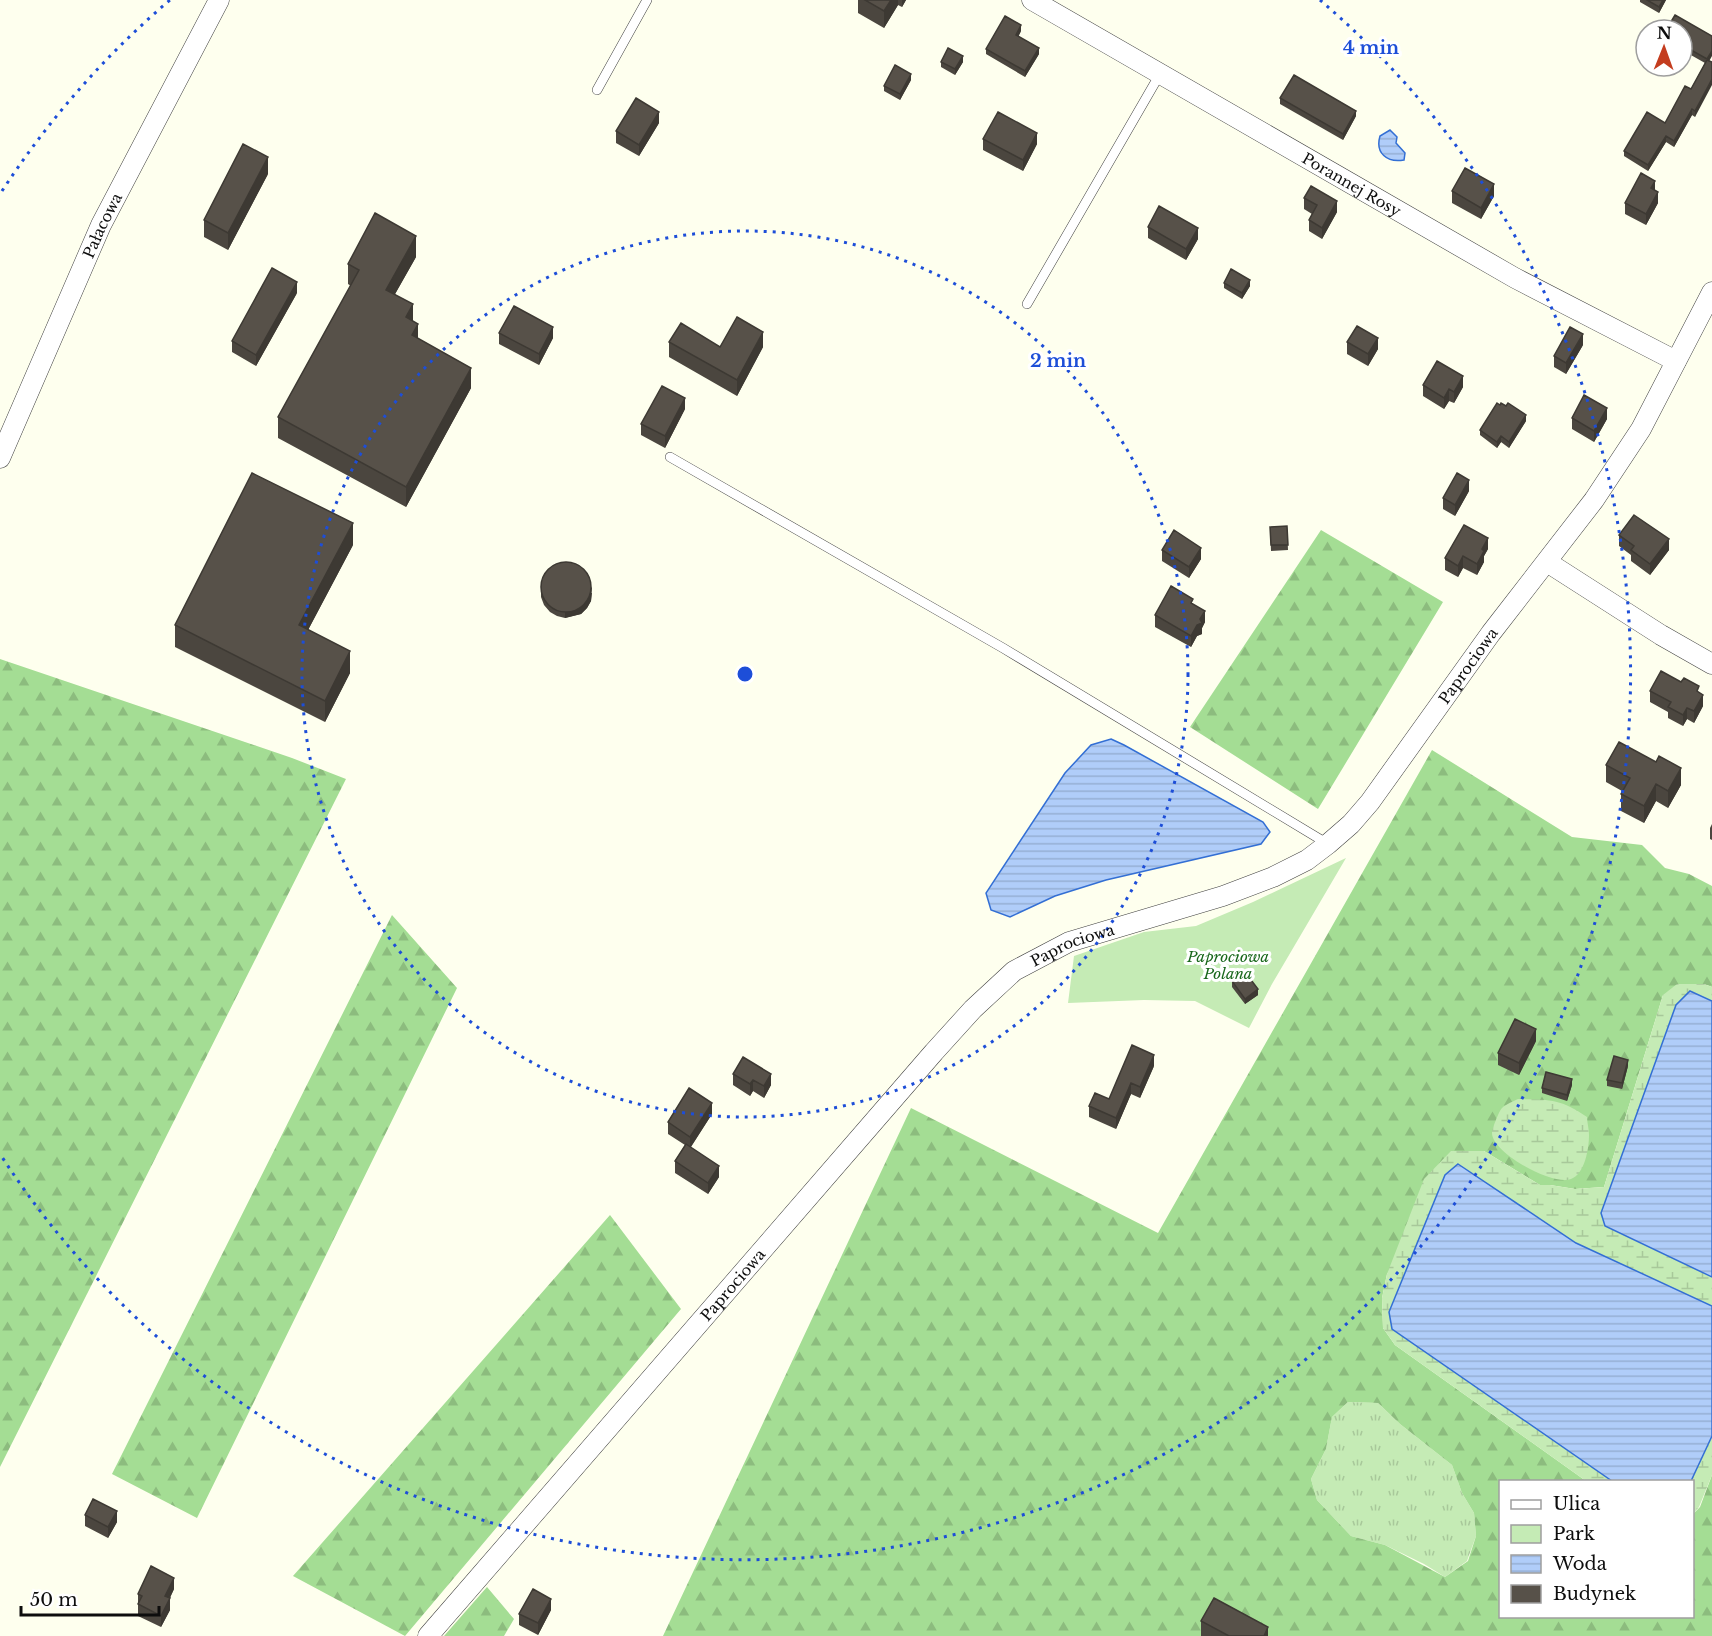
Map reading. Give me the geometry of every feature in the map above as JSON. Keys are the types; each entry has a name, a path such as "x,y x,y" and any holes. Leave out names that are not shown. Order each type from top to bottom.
{"street":[{"name":"Pałacowa","path":"0,458 101,225 219,0"},
{"name":"Porannej Rosy","path":"1032,0 1515,278 1676,361"},
{"name":"Paprociowa","path":"428,1636 957,1026 1014,971 1069,942 1223,896 1273,877 1307,860 1351,824 1370,802 1491,633 1594,500 1641,429 1712,292"},
{"path":"1547,562 1661,635 1712,664"}],"lane":[{"path":"597,90 647,0"},
{"path":"1027,304 1160,74"},
{"path":"670,457 1004,648 1329,844"}],"green space":[{"path":"1321,530 1443,602 1318,809 1190,727"},
{"path":"0,659 292,758 346,779 0,1467"},
{"path":"1432,750 1572,837 1642,845 1665,868 1689,874 1712,886 1712,987 1704,984 1663,995 1604,1187 1575,1189 1540,1185 1484,1151 1387,1274 1382,1298 1383,1328 1395,1345 1585,1480 1499,1480 1499,1618 1694,1618 1694,1513 1700,1507 1712,1475 1712,1636 663,1636 911,1108 1158,1233","holes":["1348,1402 1378,1403 1400,1424 1452,1465 1462,1493 1474,1513 1476,1536 1468,1561 1445,1577 1385,1545 1351,1536 1317,1500 1311,1479 1326,1449 1332,1417"]},
{"name":"Paprociowa Polana","path":"1346,858 1272,984 1249,1028 1195,1001 1144,1000 1068,1003 1074,956 1144,932 1196,926"},
{"path":"392,915 457,988 197,1518 112,1474"},
{"path":"1677,984 1704,984 1712,987 1712,1475 1699,1507 1694,1513 1694,1480 1585,1480 1395,1345 1383,1328 1382,1298 1387,1274 1424,1179 1451,1151 1484,1151 1540,1185 1575,1189 1604,1187 1663,995"},
{"path":"1518,1099 1554,1101 1569,1106 1587,1117 1589,1135 1587,1153 1583,1166 1576,1176 1562,1180 1538,1173 1512,1158 1495,1141 1492,1131 1501,1110"},
{"path":"610,1215 681,1309 405,1636 293,1576"},
{"path":"1348,1402 1378,1403 1400,1424 1452,1465 1462,1493 1474,1513 1476,1536 1467,1561 1445,1577 1385,1545 1351,1536 1317,1500 1311,1479 1326,1449 1332,1417"},
{"path":"487,1587 514,1619 504,1636 444,1636"}],"water":[{"path":"1390,130 1397,137 1396,143 1405,153 1404,160 1392,160 1381,152 1380,136"},
{"path":"1111,739 1263,822 1270,832 1261,844 1106,880 1055,896 1010,917 991,910 986,893 1065,773 1091,745"},
{"path":"1690,991 1712,1001 1712,1277 1605,1226 1601,1213 1676,1005"},
{"path":"1458,1164 1576,1243 1712,1306 1712,1436 1691,1480 1611,1480 1392,1329 1389,1312 1445,1175"}],"building":[{"path":"865,0 891,0 884,11"},
{"path":"1647,0 1663,0 1659,7"},
{"path":"1005,16 1021,25 1016,35 1039,48 1025,71 986,49"},
{"path":"1694,26 1712,36 1712,51 1707,59 1694,52"},
{"path":"948,48 963,56 955,69 941,62"},
{"path":"1707,60 1712,62 1712,79 1695,111 1692,109 1674,141 1666,136 1648,165 1624,151 1647,112 1665,123 1685,86 1691,89"},
{"path":"895,65 911,74 900,94 884,86"},
{"path":"1294,75 1356,111 1343,134 1280,98"},
{"path":"636,98 659,112 639,145 616,131"},
{"path":"998,112 1037,133 1023,160 983,139"},
{"path":"243,144 268,157 228,233 204,220"},
{"path":"1465,168 1494,184 1481,208 1452,191"},
{"path":"1641,173 1655,181 1651,188 1658,192 1646,214 1625,203"},
{"path":"1311,186 1337,201 1322,228 1309,220 1317,205 1304,198"},
{"path":"1159,206 1198,228 1186,249 1148,227"},
{"path":"375,213 416,236 386,290 413,304 406,317 418,324 412,335 471,368 406,487 278,417 359,270 348,264"},
{"path":"272,268 297,282 256,355 232,341"},
{"path":"1231,269 1250,280 1242,293 1224,283"},
{"path":"514,306 553,327 539,354 499,333"},
{"path":"737,317 763,332 737,380 669,342 681,323 720,347"},
{"path":"1357,326 1378,338 1368,354 1347,342"},
{"path":"1570,327 1583,334 1566,363 1554,356"},
{"path":"1437,361 1463,376 1454,392 1449,389 1444,398 1423,385"},
{"path":"662,386 685,398 665,436 641,424"},
{"path":"1584,395 1607,408 1594,431 1572,418"},
{"path":"1497,403 1506,406 1508,403 1526,415 1509,442 1501,436 1497,442 1480,430"},
{"path":"252,473 353,523 299,625 350,651 325,701 175,625"},
{"path":"1457,473 1469,480 1455,505 1443,498"},
{"path":"1634,515 1669,539 1650,564 1631,550 1634,546 1619,535"},
{"path":"1464,525 1488,538 1477,564 1463,556 1458,566 1445,558"},
{"path":"1287,526 1288,545 1271,545 1270,527"},
{"path":"1174,530 1201,548 1189,567 1162,550"},
{"path":"561,562 571,562 584,569 591,582 591,592 584,605 571,612 561,612 552,608 545,601 541,592 541,582 545,573 552,566"},
{"path":"1171,586 1193,599 1191,603 1205,611 1200,619 1202,623 1197,625 1191,636 1155,615"},
{"path":"1661,671 1681,682 1684,678 1699,686 1697,691 1703,695 1694,711 1687,708 1683,715 1668,707 1671,702 1650,691"},
{"path":"1619,742 1656,762 1659,756 1681,768 1668,791 1656,784 1644,806 1621,794 1630,778 1606,765"},
{"path":"1245,972 1258,989 1245,999 1232,981"},
{"path":"1515,1019 1536,1029 1519,1063 1498,1053"},
{"path":"1132,1045 1154,1055 1140,1087 1131,1083 1116,1118 1089,1106 1095,1093 1109,1099"},
{"path":"1614,1056 1628,1060 1622,1083 1607,1080"},
{"path":"743,1057 771,1074 764,1086 753,1080 750,1084 733,1074"},
{"path":"1546,1072 1572,1079 1567,1095 1542,1088"},
{"path":"689,1088 712,1103 690,1137 668,1122"},
{"path":"686,1144 719,1166 708,1183 675,1161"},
{"path":"93,1499 117,1511 108,1527 85,1515"},
{"path":"151,1566 174,1578 165,1596 170,1598 161,1616 138,1604 142,1596 138,1594"},
{"path":"533,1589 551,1599 538,1623 519,1614"},
{"path":"1214,1598 1268,1627 1264,1636 1229,1636 1201,1621"}]}
